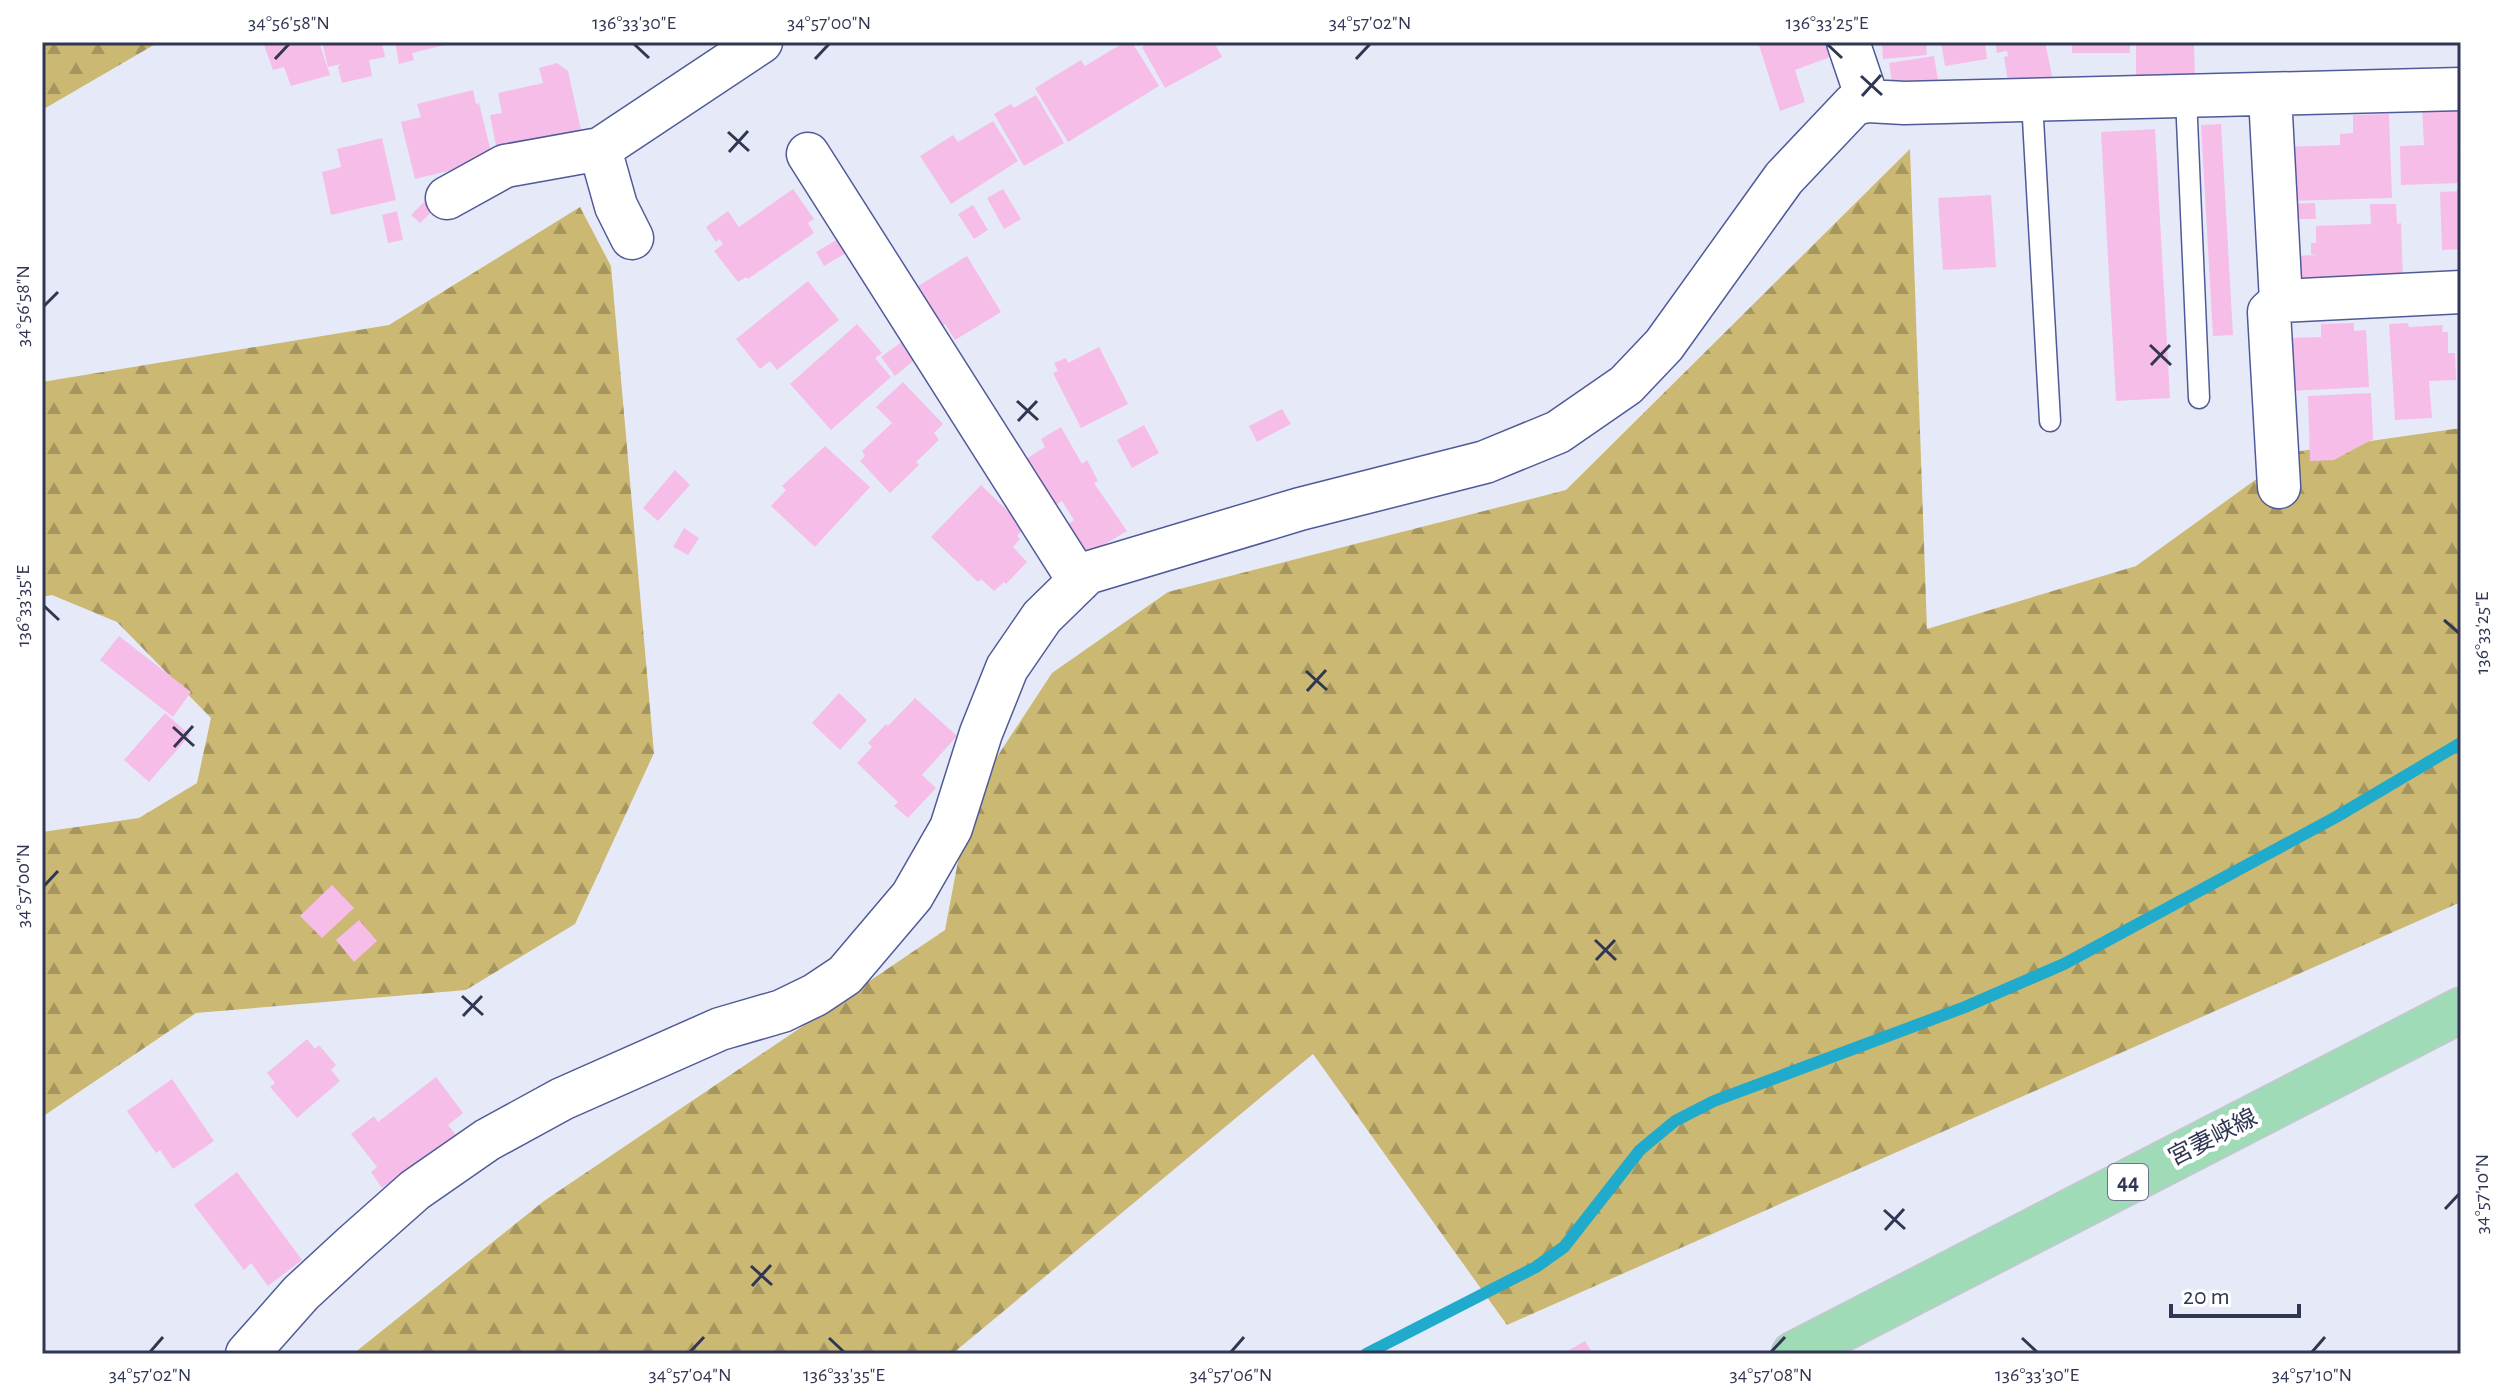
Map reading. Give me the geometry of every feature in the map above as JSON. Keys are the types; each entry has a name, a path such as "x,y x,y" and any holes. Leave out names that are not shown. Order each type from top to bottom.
{"main road":[{"name":"宮妻峡線","path":"1794,1354 2461,1010"}],"street":[{"path":"447,198 505,166 600,149 761,42"},
{"path":"1848,42 1868,101"},
{"path":"247,1354 301,1293 353,1245 415,1190 487,1140 562,1099 720,1029 782,1011 815,995 845,975 912,896 951,828 981,733 1007,668 1042,617 1087,573 1286,513 1485,462 1558,432 1593,410 1635,375 1664,345 1784,178 1854,104 1868,101 2032,101 2461,89"},
{"path":"2270,96 2281,301"},
{"path":"600,149 616,206 632,238"},
{"path":"808,154 1079,581"},
{"path":"2279,487 2269,312 2281,301 2461,292"}],"lane":[{"path":"2186,97 2199,398"},
{"path":"2032,101 2050,421"}],"green space":[{"path":"42,42 159,42 42,110"},
{"path":"1910,149 1927,629 2136,566 2294,452 2461,428 2461,902 1507,1325 1313,1054 952,1354 353,1354 544,1201 945,930 970,798 1052,673 1168,592 1566,490"},
{"path":"580,207 611,266 654,753 575,924 466,990 196,1013 42,1117 42,832 139,818 197,783 211,718 117,622 52,595 42,597 42,382 389,325"}],"building":[{"path":"263,42 319,42 330,75 291,86 284,67 273,70"},
{"path":"322,42 382,42 385,57 369,60 372,76 342,83 338,67 341,64 328,67"},
{"path":"395,42 453,43 412,53 414,60 399,64"},
{"path":"1125,42 1132,42 1159,86 1068,142 1035,88 1081,60 1085,66"},
{"path":"1152,42 1214,42 1222,57 1165,88 1142,47"},
{"path":"1758,42 1829,42 1836,55 1795,70 1805,102 1780,111"},
{"path":"1871,42 1926,42 1927,55 1883,59 1882,44 1872,45"},
{"path":"1941,42 1985,42 1987,59 1945,66"},
{"path":"1995,42 2045,42 2053,80 2009,87 2004,57 2008,56 2007,51 1997,53"},
{"path":"2072,42 2130,42 2130,53 2072,53"},
{"path":"2136,42 2194,42 2195,82 2136,82"},
{"path":"1934,56 1939,86 1893,88 1889,63"},
{"path":"557,63 568,71 581,130 510,147 509,143 496,146 490,115 502,113 498,93 543,83 539,68"},
{"path":"473,90 493,160 415,179 401,122 421,117 417,104"},
{"path":"1036,95 1064,143 1024,166 994,114 1011,104 1014,108"},
{"path":"2460,107 2461,144 2457,144 2461,147 2461,183 2401,185 2400,146 2424,145 2422,108"},
{"path":"2389,114 2392,198 2286,201 2284,147 2340,145 2340,134 2353,133 2353,115"},
{"path":"993,121 1018,161 951,204 920,156 953,135 958,142"},
{"path":"2221,124 2233,335 2213,336 2201,125"},
{"path":"2155,129 2170,398 2116,401 2101,132"},
{"path":"382,138 396,200 331,215 322,172 341,167 337,149"},
{"path":"793,189 814,219 808,223 814,233 748,279 746,277 738,282 714,251 723,244 719,239 716,242 706,227 728,211 739,227"},
{"path":"1003,189 1021,219 1004,229 987,198"},
{"path":"2461,191 2461,249 2442,250 2440,192"},
{"path":"434,192 443,201 420,223 411,215"},
{"path":"1991,195 1996,267 1943,270 1938,198"},
{"path":"2315,203 2316,219 2286,219 2285,204"},
{"path":"2370,204 2396,204 2397,224 2401,223 2403,279 2318,282 2317,277 2294,278 2293,256 2317,255 2311,254 2311,243 2316,243 2316,226 2371,224"},
{"path":"973,205 988,230 974,239 958,214"},
{"path":"397,211 403,240 388,243 382,215"},
{"path":"843,236 851,250 824,266 816,252"},
{"path":"967,256 1001,312 955,340 945,324 940,328 915,288"},
{"path":"808,281 839,320 777,370 770,361 760,369 736,339"},
{"path":"2354,323 2354,331 2366,330 2369,387 2292,391 2289,338 2321,337 2321,324"},
{"path":"2408,323 2409,327 2443,325 2442,332 2448,332 2448,353 2455,353 2456,380 2429,381 2432,418 2395,420 2389,324"},
{"path":"857,324 882,353 875,358 891,377 831,430 790,384"},
{"path":"903,341 917,358 895,376 881,357"},
{"path":"1099,347 1128,404 1081,428 1053,373 1058,371 1054,363 1066,358 1068,363"},
{"path":"903,382 943,424 934,433 939,440 890,493 860,461 865,456 862,451 892,423 876,407"},
{"path":"2371,393 2373,439 2334,460 2310,461 2308,396"},
{"path":"1282,409 1291,424 1257,442 1249,426"},
{"path":"1144,425 1159,453 1132,468 1117,440"},
{"path":"1061,427 1082,464 1087,460 1098,481 1094,483 1127,531 1091,552 1085,553 1068,524 1074,520 1062,501 1053,507 1026,459 1045,447 1041,439"},
{"path":"825,446 870,487 815,547 771,506 786,490 782,486"},
{"path":"675,470 690,485 658,521 643,508"},
{"path":"981,485 1025,528 1017,536 1020,539 1013,547 1027,562 1006,584 1004,582 994,591 981,579 978,582 931,537"},
{"path":"684,528 699,538 688,555 673,547"},
{"path":"119,636 191,692 173,717 100,660"},
{"path":"839,693 867,720 840,750 812,723"},
{"path":"915,698 957,736 922,775 936,788 908,818 894,806 898,802 857,763 872,747 868,743"},
{"path":"165,713 190,735 149,782 124,760"},
{"path":"332,885 354,908 322,938 300,916"},
{"path":"359,920 377,941 354,962 336,940"},
{"path":"307,1039 315,1049 319,1045 336,1065 331,1070 340,1081 297,1118 270,1087 275,1083 267,1073"},
{"path":"436,1077 463,1113 448,1125 456,1135 391,1185 389,1183 382,1188 371,1172 377,1167 351,1134 374,1116 378,1122"},
{"path":"172,1079 214,1141 173,1169 160,1150 156,1153 127,1111"},
{"path":"237,1172 302,1260 268,1286 251,1263 244,1270 194,1205"},
{"path":"1585,1341 1593,1354 1562,1354"}],"waterway":[{"path":"1366,1354 1536,1267 1564,1247 1640,1150 1675,1121 1714,1101 1965,1007 2064,964 2336,817 2461,743"}]}
